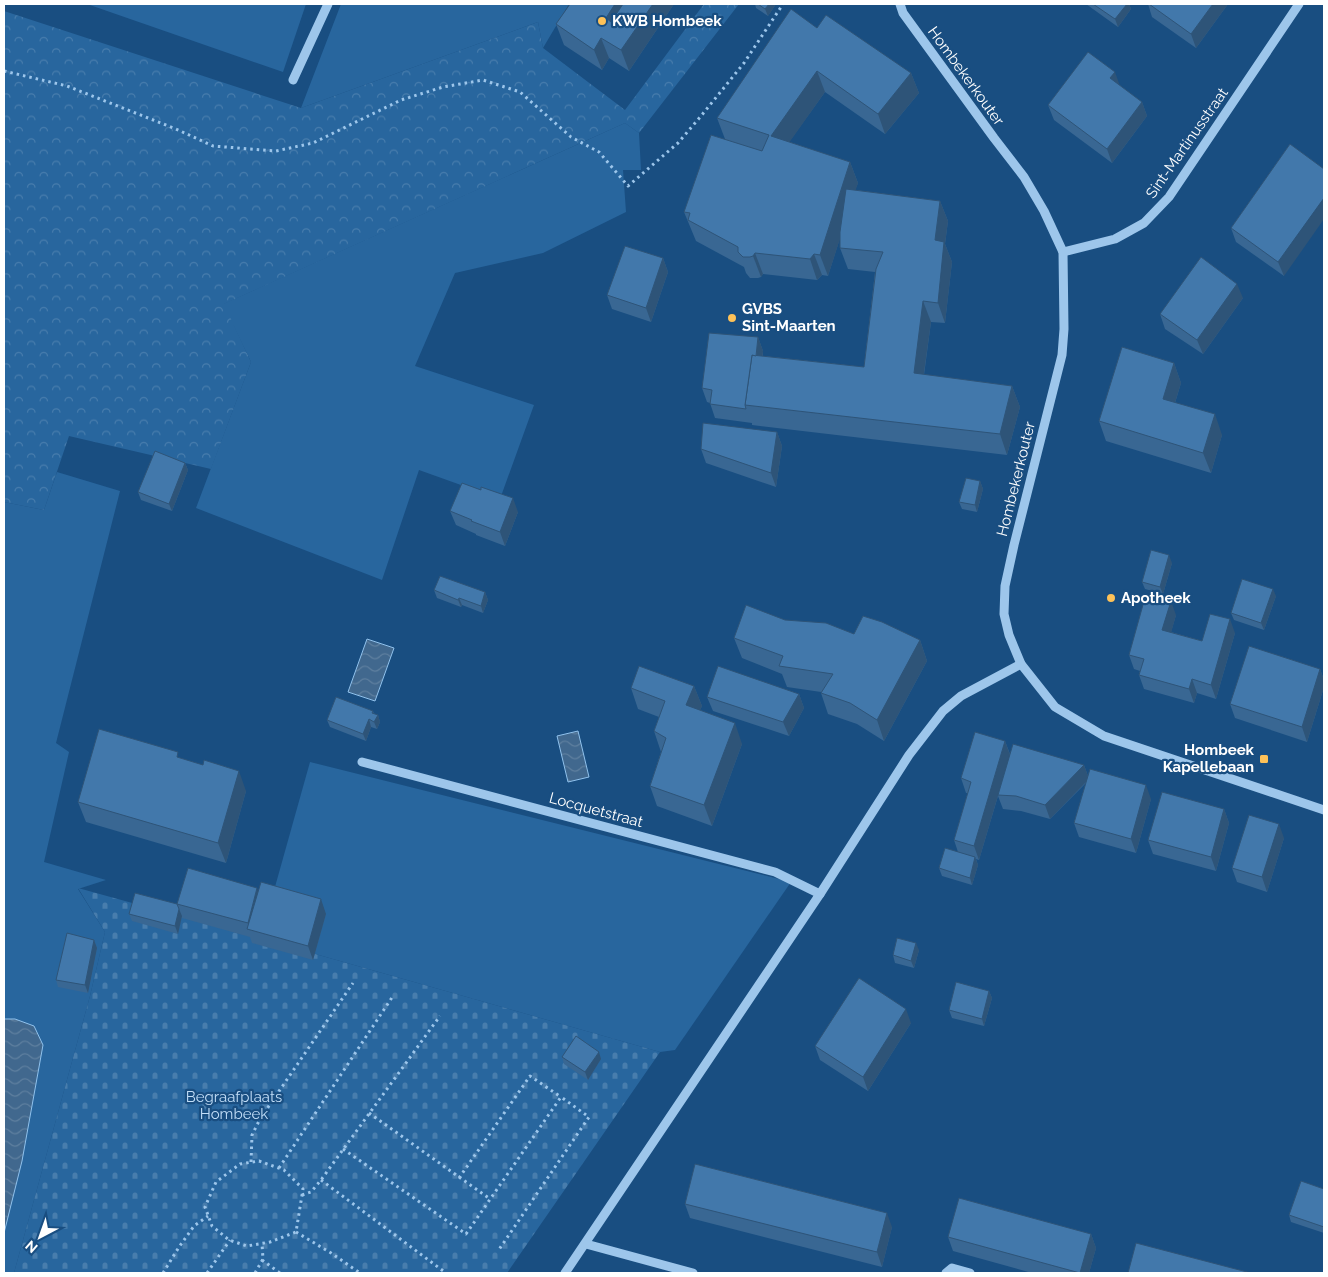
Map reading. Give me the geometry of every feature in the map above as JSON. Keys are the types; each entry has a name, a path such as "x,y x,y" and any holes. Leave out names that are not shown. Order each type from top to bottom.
{"street":[{"path":"294,80 328,4"},
{"name":"Hombekerkouter","path":"900,4 903,13 1024,177 1044,211 1063,252 1064,329 1062,355 1005,586 1004,614 1009,635 1020,664 1054,707 1104,736 1324,810"},
{"name":"Sint-Martinusstraat","path":"1063,252 1115,239 1144,223 1168,198 1299,4"},
{"path":"565,1273 820,894 909,755 944,710 961,696 1020,664"},
{"name":"Locquetstraat","path":"362,762 775,872 820,894"},
{"path":"586,1244 693,1273"},
{"path":"946,1273 952,1268 970,1273"}],"path":[{"path":"4,71 67,86 214,146 276,151 313,143 401,100 443,87 482,80 520,92 571,138 599,152 628,186 678,143 701,116 744,63 783,4"},
{"path":"251,1162 252,1135 260,1119 353,984"},
{"path":"279,1168 393,996"},
{"path":"302,1195 311,1192 321,1180 440,1016"},
{"path":"459,1178 530,1076 589,1117 498,1251"},
{"path":"343,1149 466,1234 561,1097"},
{"path":"369,1113 490,1200"},
{"path":"259,1161 284,1170 303,1189 296,1232 270,1242 247,1246 230,1240 212,1226 205,1207 216,1182 240,1164 259,1161"},
{"path":"321,1180 446,1273"},
{"path":"163,1273 194,1226 208,1216"},
{"path":"296,1232 360,1273"},
{"path":"207,1273 230,1240"},
{"path":"255,1273 262,1260 262,1244"},
{"path":"262,1260 280,1273"}],"green space":[{"path":"87,4 306,4 283,72"},
{"path":"341,4 569,4 543,48 538,22 301,108"},
{"path":"704,4 739,4 639,133 625,123 224,304 251,362 211,469 69,436 44,510 4,502 4,11 301,108 538,22 543,48 625,110"},
{"path":"625,123 639,133 641,170 623,170 626,212 543,253 455,273 415,366 534,405 500,499 419,470 382,580 196,508 251,362 223,304"},
{"path":"57,472 120,491 56,743 69,752 44,862 106,880 78,889 105,932 90,996 14,1273 4,1273 4,502 44,510"},
{"path":"310,762 791,882 675,1050 660,1052 280,944 273,894"},
{"name":"Begraafplaats Hombeek","path":"78,888 660,1052 507,1273 14,1273 90,996 105,932"}],"water":[{"path":"367,639 394,648 375,701 348,692"},
{"path":"578,731 589,777 568,782 557,736"},
{"path":"4,1019 15,1019 34,1026 43,1045 22,1161 4,1233"}],"building":[{"path":"570,4 615,4 606,18 611,22 623,4 653,4 621,50 601,38 594,50 556,24"},
{"path":"758,4 769,4 765,9"},
{"path":"1093,4 1127,4 1115,19"},
{"path":"1149,4 1213,4 1191,34"},
{"path":"791,9 817,28 826,15 911,73 878,114 817,71 771,136 850,162 820,255 814,254 810,259 755,253 750,257 743,257 738,252 738,247 688,220 690,213 684,212 711,135 762,151 769,135 717,118"},
{"path":"1088,52 1115,72 1110,78 1142,102 1107,149 1048,105"},
{"path":"1290,144 1324,169 1324,198 1278,262 1231,228"},
{"path":"846,189 940,201 935,240 944,242 938,303 923,301 914,373 1012,386 1000,434 745,405 752,355 864,367 876,269 883,252 840,248 840,232"},
{"path":"625,246 663,258 646,308 607,295"},
{"path":"1201,257 1237,284 1197,340 1160,314"},
{"path":"709,333 758,337 756,356 752,355 746,409 710,404 712,390 702,388"},
{"path":"1122,347 1174,363 1163,399 1215,414 1203,453 1099,421"},
{"path":"703,423 777,432 771,473 701,449"},
{"path":"155,451 185,463 169,504 138,492"},
{"path":"966,478 980,481 975,505 959,502"},
{"path":"462,483 481,490 481,487 513,498 500,532 450,511"},
{"path":"1151,550 1169,555 1160,587 1142,582"},
{"path":"440,576 485,592 481,606 459,598 458,600 434,590"},
{"path":"1242,579 1273,589 1261,623 1231,613"},
{"path":"1146,594 1171,601 1162,630 1202,641 1210,614 1230,619 1211,685 1192,679 1189,689 1139,675 1144,659 1129,655"},
{"path":"746,605 785,620 826,623 854,634 863,616 882,622 920,640 877,720 850,703 821,693 833,674 779,666 783,656 734,638"},
{"path":"1249,646 1320,669 1302,727 1230,704"},
{"path":"639,666 694,686 686,705 735,723 704,805 650,786 666,738 654,731 665,701 631,688"},
{"path":"718,666 799,694 783,722 707,697"},
{"path":"336,697 373,711 372,713 378,715 374,722 369,719 363,734 327,720"},
{"path":"99,729 178,752 177,757 203,765 204,760 239,771 218,843 78,802"},
{"path":"975,732 1005,741 974,846 954,840 971,782 961,778"},
{"path":"1013,744 1084,765 1045,805 1016,796 998,795"},
{"path":"1090,769 1146,785 1131,839 1074,823"},
{"path":"1162,792 1224,809 1211,857 1148,840"},
{"path":"1249,815 1279,824 1262,877 1232,868"},
{"path":"945,848 975,857 970,878 939,868"},
{"path":"188,868 257,888 248,923 177,904"},
{"path":"261,882 321,899 308,946 247,929"},
{"path":"135,893 177,904 179,909 175,926 129,914"},
{"path":"67,933 94,940 85,985 56,980"},
{"path":"897,938 916,943 911,961 893,955"},
{"path":"859,978 906,1009 863,1077 815,1046"},
{"path":"956,982 989,991 982,1019 949,1010"},
{"path":"576,1036 599,1052 585,1072 562,1057"},
{"path":"695,1164 887,1213 877,1252 685,1204"},
{"path":"1301,1181 1324,1189 1324,1227 1289,1215"},
{"path":"959,1198 1091,1234 1080,1273 948,1237"},
{"path":"1136,1243 1251,1273 1128,1273"}],"place":[{"name":"KWB Hombeek","path":"602,21"},
{"name":"GVBS Sint-Maarten","path":"732,318"},
{"name":"Apotheek","path":"1111,598"},
{"name":"Hombeek Kapellebaan","path":"1264,759"}]}
